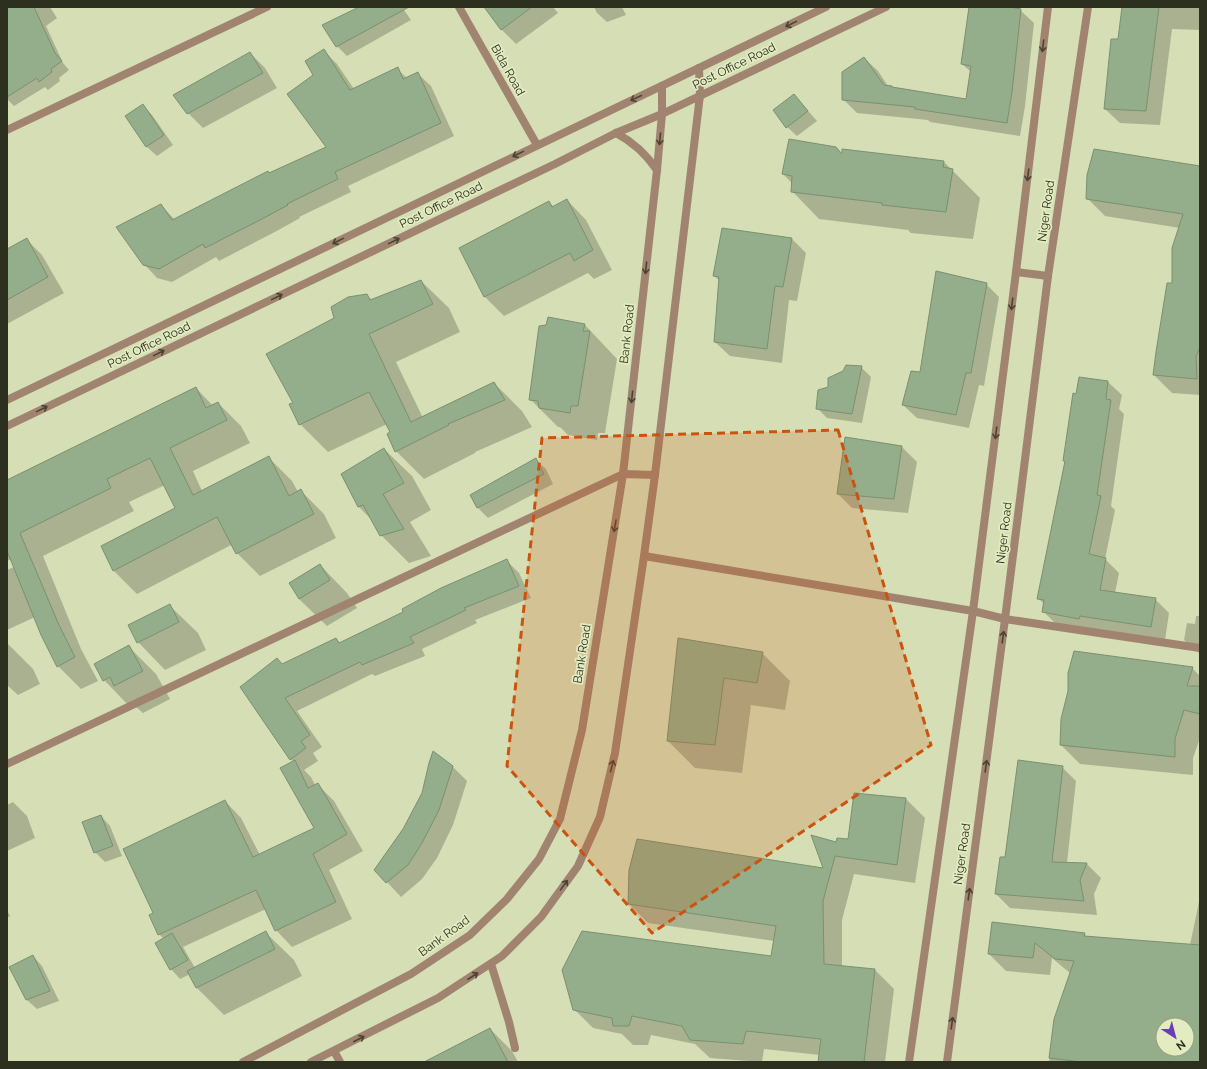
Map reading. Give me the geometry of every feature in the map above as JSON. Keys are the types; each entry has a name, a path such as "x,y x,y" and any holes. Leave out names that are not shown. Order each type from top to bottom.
{"street":[{"path":"7,130 266,7"},
{"name":"Bida Road","path":"459,7 537,145"},
{"name":"Post Office Road","path":"7,400 826,7"},
{"name":"Post Office Road","path":"7,426 616,133 662,114 886,7"},
{"name":"Niger Road","path":"909,1062 973,611 1048,7"},
{"name":"Niger Road","path":"946,1062 1005,619 1048,276 1088,7"},
{"path":"311,1062 438,998 502,956 541,917 578,866 600,817 615,753 655,475 700,96 699,68"},
{"name":"Bank Road","path":"243,1062 411,974 470,934 507,899 539,859 560,819 582,730 623,474 657,170 662,114 662,86"},
{"path":"616,133 629,139 650,160 657,170"},
{"path":"1016,272 1048,276"},
{"path":"7,764 623,474 655,475"},
{"path":"644,556 973,611 1005,619 1200,648"},
{"path":"491,964 509,1022 515,1048"},
{"path":"334,1051 340,1062"}],"highlighted area":[{"path":"838,430 931,745 652,933 507,766 542,438"}],"building":[{"path":"7,7 34,7 55,53 62,61 51,69 52,72 39,82 37,78 7,97"},
{"path":"359,7 409,7 336,47 322,25"},
{"path":"484,7 532,7 501,30"},
{"path":"969,7 1010,7 1021,9 1007,123 915,109 915,107 842,100 842,72 864,57 884,85 966,99 971,66 961,64"},
{"path":"1122,7 1159,7 1146,111 1104,109 1111,39 1118,39"},
{"path":"324,49 350,90 398,67 403,79 418,72 441,123 335,172 338,179 287,204 288,205 205,248 203,244 159,269 143,265 116,227 161,204 172,220 268,171 269,173 326,147 287,94 313,75 305,61"},
{"path":"250,52 263,73 187,114 173,95"},
{"path":"794,94 808,111 786,128 773,110"},
{"path":"143,104 164,135 146,147 125,116"},
{"path":"789,139 836,147 842,154 842,149 944,161 943,167 953,169 946,212 882,205 882,203 791,192 792,176 782,174"},
{"path":"1094,149 1200,166 1200,348 1196,356 1197,379 1153,375 1167,283 1172,283 1172,248 1183,214 1086,199 1087,175"},
{"path":"567,199 593,250 574,261 570,253 484,297 459,248 549,201 552,207"},
{"path":"722,228 792,238 783,287 775,286 767,349 714,342 719,277 713,276"},
{"path":"27,238 48,277 7,300 7,249"},
{"path":"936,271 987,283 971,373 966,373 956,415 902,405 911,371 920,372"},
{"path":"421,280 433,304 369,334 411,422 494,382 505,400 448,424 449,425 395,452 387,434 390,432 369,392 299,425 289,404 293,403 266,354 334,318 331,307 348,297 367,294 370,300"},
{"path":"548,317 585,324 583,331 590,331 578,406 571,406 570,413 539,408 538,401 529,400 539,326 546,325"},
{"path":"846,365 862,366 852,414 816,409 818,390 828,387 828,378 843,371"},
{"path":"1079,377 1108,381 1106,399 1111,400 1097,495 1101,496 1089,554 1106,558 1100,590 1156,598 1151,627 1080,616 1079,619 1042,612 1044,600 1037,599 1065,461 1063,461 1073,393 1076,394"},
{"path":"196,387 206,408 218,402 227,420 170,448 193,495 269,456 289,496 301,489 314,514 236,554 217,517 113,571 101,546 175,508 150,458 107,479 111,488 20,533 59,625 75,657 57,667 41,635 7,551 7,480"},
{"path":"845,437 902,446 894,499 837,494"},
{"path":"384,448 404,483 383,494 404,529 380,536 363,505 358,507 341,474"},
{"path":"536,458 544,474 477,508 470,495"},
{"path":"507,559 519,586 464,608 466,610 410,637 414,643 362,665 360,662 285,698 310,735 301,741 306,748 290,760 240,687 277,658 282,664 336,638 339,643 403,612 402,609 441,588"},
{"path":"320,564 330,580 299,599 289,583"},
{"path":"170,604 179,622 137,643 128,625"},
{"path":"678,638 763,652 757,683 724,678 715,745 667,741"},
{"path":"129,645 143,671 114,686 110,677 103,681 94,664"},
{"path":"1074,651 1193,667 1187,686 1200,686 1200,714 1184,710 1175,739 1175,757 1060,745 1061,719 1068,691 1068,673"},
{"path":"433,751 453,766 439,810 422,843 408,865 386,883 374,870 403,829 422,793"},
{"path":"295,760 308,788 318,783 347,834 313,854 336,902 275,931 256,890 158,935 149,915 153,913 123,849 225,800 253,857 314,828 280,768"},
{"path":"1018,760 1063,766 1052,862 1087,863 1080,880 1084,901 995,894 1000,857 1005,857"},
{"path":"854,793 906,798 897,865 835,856 823,901 824,964 875,969 864,1062 818,1062 821,1039 746,1031 743,1044 690,1040 682,1026 632,1016 629,1026 613,1026 612,1018 573,1010 562,970 582,931 771,956 776,926 628,904 629,870 637,839 823,868 811,835 836,842 837,838 848,839"},
{"path":"101,815 113,846 94,853 82,822"},
{"path":"992,922 1085,933 1084,936 1200,945 1200,1062 1082,1062 1049,1058 1054,1019 1074,961 1055,959 1035,943 1033,958 988,954"},
{"path":"266,931 275,949 196,988 187,971"},
{"path":"172,933 188,960 170,970 155,943"},
{"path":"33,955 50,991 26,1000 9,967"},
{"path":"490,1028 508,1062 424,1062"}]}
